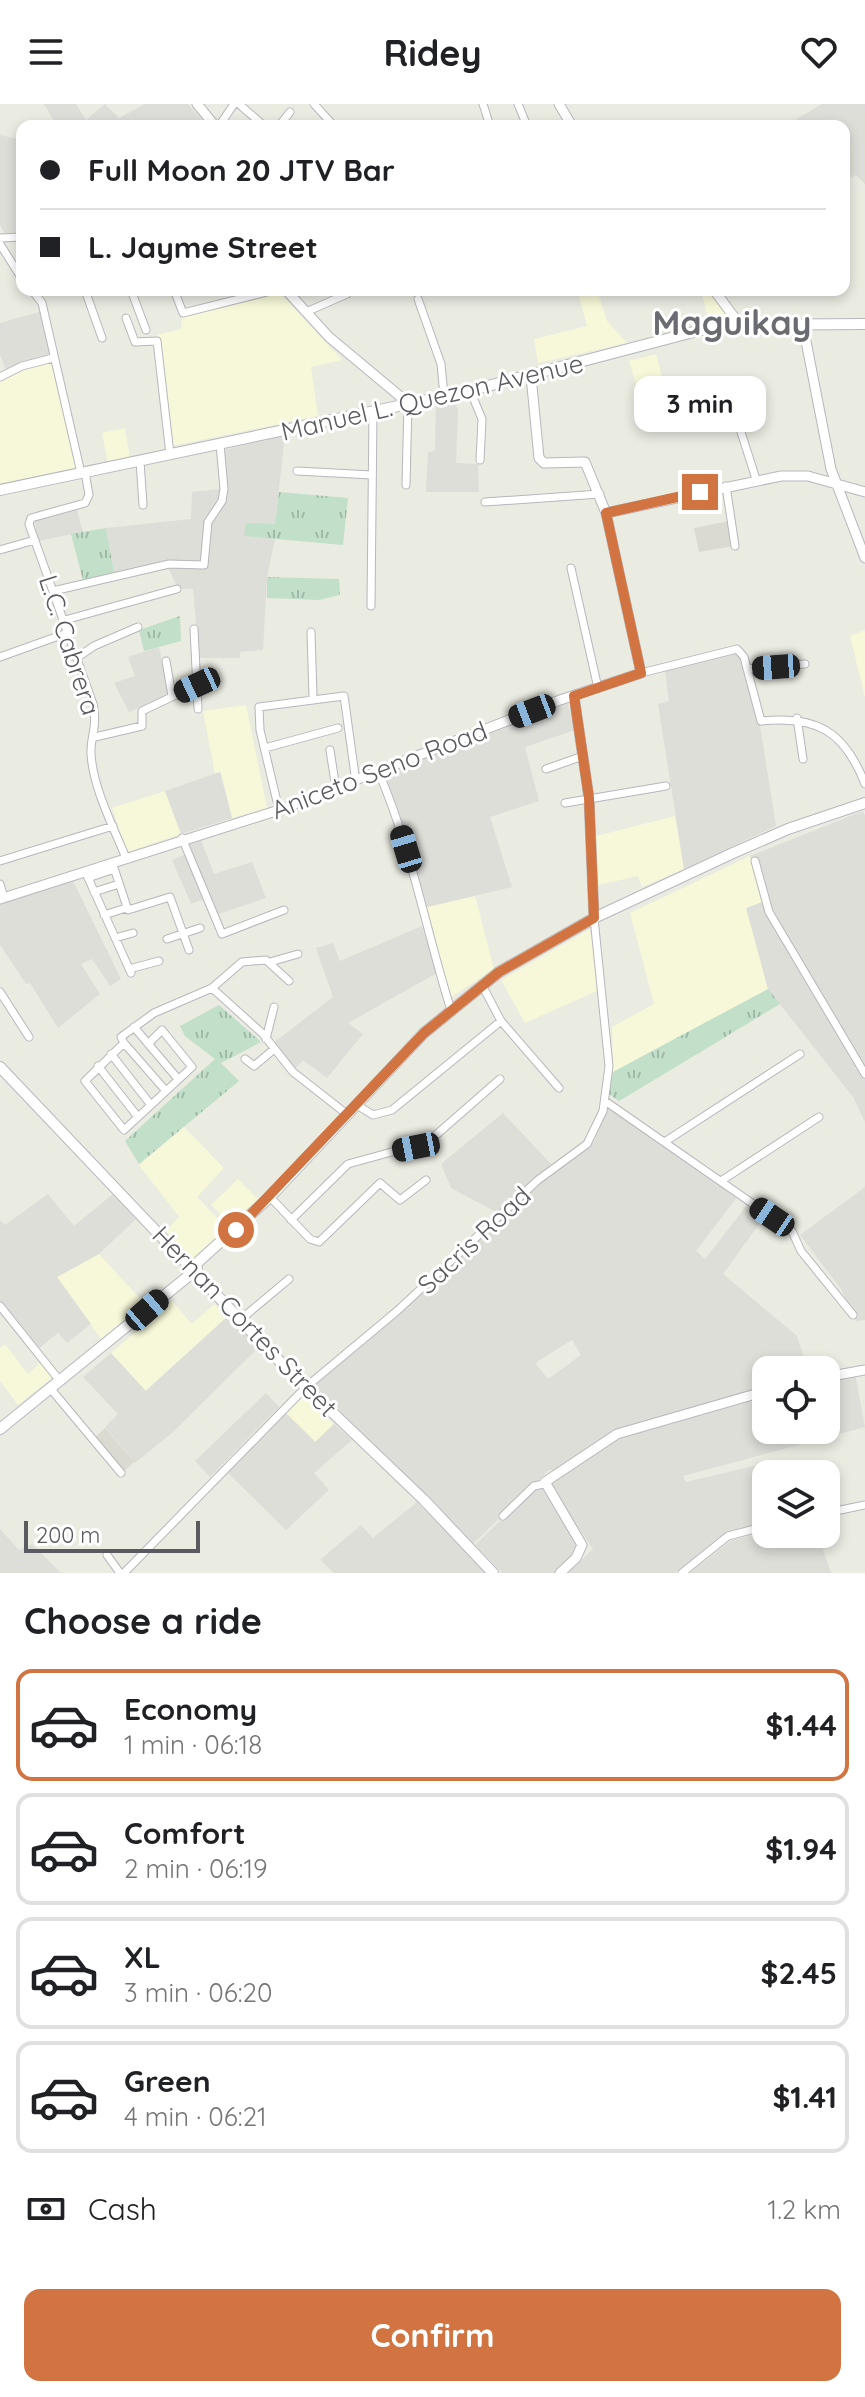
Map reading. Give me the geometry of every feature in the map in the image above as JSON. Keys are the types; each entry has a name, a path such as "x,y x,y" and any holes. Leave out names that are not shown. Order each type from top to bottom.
{"main road":[{"name":"Manuel L. Quezon Avenue","path":"0,490 444,396 701,330 740,325 865,324"},
{"path":"0,1429 219,1251 219,1246 270,1197 424,1033 482,985 525,955 594,918 788,829 865,803"},
{"name":"Hernan Cortes Street","path":"1,1069 240,1320 424,1500 493,1573"}],"street":[{"path":"197,104 212,120"},
{"path":"222,120 236,104 256,120"},
{"path":"314,104 329,120"},
{"path":"284,120 290,112"},
{"path":"0,244 16,269"},
{"path":"37,296 42,303 83,473"},
{"path":"87,296 102,338"},
{"path":"133,296 146,330"},
{"path":"176,296 183,313 251,296"},
{"path":"291,296 329,337 408,403 406,485"},
{"path":"306,312 342,296"},
{"path":"718,296 740,325"},
{"path":"418,299 441,364 444,396"},
{"path":"126,318 135,342 157,341 170,454"},
{"path":"803,326 836,484 865,558"},
{"path":"0,377 22,366 53,358"},
{"path":"531,376 539,458 544,463 585,462 600,494 641,673"},
{"path":"470,390 482,419 480,460"},
{"path":"371,606 373,411"},
{"path":"740,429 756,479"},
{"path":"53,591 169,564 204,565 208,522 222,501 224,489 220,444"},
{"path":"140,461 143,505"},
{"path":"297,471 372,475"},
{"name":"L.C. Cabrera","path":"83,473 88,500 81,506 31,518 35,540 93,704 93,766 126,858"},
{"path":"606,513 756,479 808,476 865,492"},
{"path":"726,486 735,546"},
{"path":"485,502 600,494"},
{"path":"0,550 35,540"},
{"path":"571,568 598,688"},
{"path":"65,620 177,589"},
{"path":"78,657 94,646 138,627"},
{"path":"194,629 198,709"},
{"path":"0,657 70,632"},
{"path":"311,632 313,697"},
{"name":"Aniceto Seno Road","path":"2,899 113,866 126,858 182,838 279,810 641,673 733,649 744,657 747,669"},
{"path":"166,661 172,696"},
{"path":"805,664 747,669 761,721 797,718 850,749 865,784"},
{"path":"95,737 142,726 142,711 197,685"},
{"path":"279,810 259,707 342,695 345,698 356,782"},
{"path":"574,696 589,798 594,918"},
{"path":"797,718 803,759"},
{"path":"265,748 338,728"},
{"path":"330,750 336,789"},
{"path":"546,769 583,756"},
{"path":"379,773 418,884 424,925 451,1010"},
{"path":"565,803 666,786"},
{"path":"0,861 113,826"},
{"path":"182,838 222,934 284,910"},
{"path":"755,861 769,912 865,1074"},
{"path":"113,866 128,910 170,897 189,950"},
{"path":"86,874 130,971 159,961"},
{"path":"0,884 2,899"},
{"path":"94,892 119,884"},
{"path":"104,915 126,908"},
{"name":"Sacris Road","path":"127,1572 306,1387 397,1311 538,1180 587,1144 605,1101 609,1074 594,918"},
{"path":"167,939 200,928"},
{"path":"115,938 133,933"},
{"path":"166,1091 121,1037 154,1013 212,988 242,962 270,962 298,954"},
{"path":"270,962 289,981"},
{"path":"482,985 501,1021 559,1088"},
{"path":"212,988 266,1039 293,1072 348,1115"},
{"path":"0,992 29,1037"},
{"path":"266,1039 274,1007"},
{"path":"357,1105 373,1115 392,1110 501,1021"},
{"path":"134,1027 178,1079"},
{"path":"124,1043 86,1076 86,1085 124,1130 192,1067 162,1030 148,1044"},
{"path":"245,1059 254,1066 273,1050"},
{"path":"111,1054 151,1105"},
{"path":"666,1141 800,1054"},
{"path":"98,1066 138,1117"},
{"path":"291,1220 348,1164 428,1142 500,1079"},
{"path":"605,1101 792,1231 801,1251 853,1315"},
{"path":"721,1181 819,1117"},
{"path":"270,1197 310,1239 319,1242 380,1183 400,1200 426,1180"},
{"path":"240,1320 289,1279"},
{"path":"0,1306 60,1381"},
{"path":"840,1374 865,1370"},
{"path":"50,1388 121,1473"},
{"path":"503,1516 534,1486 544,1484 617,1434 752,1395"},
{"path":"544,1484 572,1524 582,1545 576,1558 560,1573"},
{"path":"840,1510 865,1505"},
{"path":"682,1573 728,1536 752,1530"},
{"path":"107,1555 127,1572"}],"shaded area":[{"path":"44,104 76,104 86,120 53,120"},
{"path":"105,104 119,118 145,104 188,104 202,120 86,120"},
{"path":"822,104 865,104 865,184 856,175 850,178 850,120 795,120"},
{"path":"0,135 16,139 16,235 6,236 0,225"},
{"path":"267,296 283,296 342,360 311,367 318,416 172,446 157,335 181,329 182,316"},
{"path":"579,296 599,296 607,321 627,343 538,363 534,339 587,326"},
{"path":"702,296 713,296 730,315 730,319 709,322"},
{"path":"42,311 52,355 21,362 7,372 0,355 0,323"},
{"path":"656,354 663,380 637,388 629,361"},
{"path":"53,362 78,469 0,485 0,380 24,368"},
{"path":"454,401 458,410 456,463 478,464 479,492 426,492 428,452 435,451 436,404"},
{"path":"125,428 130,460 108,464 102,433"},
{"path":"285,435 275,524 245,536 275,539 267,577 263,650 240,652 240,658 199,658 193,589 178,589 165,561 114,572 106,528 191,519 192,492 221,489 219,451"},
{"path":"77,510 83,532 38,541 34,519"},
{"path":"729,521 734,546 699,552 694,528"},
{"path":"865,630 865,697 850,636"},
{"path":"159,647 169,695 129,712 114,683 135,676 128,657"},
{"path":"734,653 740,656 760,725 776,826 684,869 658,704 669,701 665,671"},
{"path":"567,701 575,730 525,747 539,801 490,817 512,887 427,907 383,775"},
{"path":"246,705 267,808 232,818 221,772 215,774 203,711"},
{"path":"220,772 232,818 181,834 165,791"},
{"path":"165,791 181,834 127,852 112,808"},
{"path":"863,811 865,1122 853,1097 768,989 746,908 762,902 750,856"},
{"path":"675,816 684,869 642,887 638,876 598,885 596,836"},
{"path":"200,837 214,874 252,862 266,898 216,915 185,841"},
{"path":"186,854 205,899 191,904 172,860"},
{"path":"750,856 763,903 747,908 768,989 613,1072 612,1027 654,1004 630,913"},
{"path":"72,879 121,979 110,986 92,959 81,964 100,994 58,1028 30,983 26,984 0,945 0,904"},
{"path":"475,896 494,969 450,998 427,907"},
{"path":"422,926 437,973 348,1023 363,1034 327,1078 303,1060 294,1070 272,1044 333,997 316,948 333,943 340,961"},
{"path":"590,929 599,990 525,1023 501,980"},
{"path":"612,1108 738,1196 696,1251 705,1259 748,1204 765,1216 723,1274 797,1336 803,1356 752,1356 752,1391 642,1421 613,1433 557,1470 549,1470 473,1544 314,1385 399,1314 551,1174 594,1142 607,1109","holes":["572,1340 581,1355 548,1379 535,1363"]},
{"path":"503,1113 551,1164 498,1213 451,1188 441,1164"},
{"path":"184,1127 224,1168 197,1197 228,1229 194,1260 166,1231 179,1217 139,1165"},
{"path":"238,1179 259,1200 232,1225 211,1205"},
{"path":"865,1187 865,1320 856,1321 841,1289 800,1235"},
{"path":"48,1194 74,1226 113,1194 136,1219 99,1254 57,1277 91,1324 67,1343 58,1333 37,1350 0,1304 0,1220 5,1225"},
{"path":"99,1254 144,1303 101,1339 57,1277"},
{"path":"172,1301 192,1324 214,1304 228,1316 145,1391 111,1353"},
{"path":"228,1316 258,1348 173,1432 135,1463 105,1427 118,1414 83,1377 111,1353 146,1391"},
{"path":"5,1344 28,1374 42,1362 53,1377 18,1405 0,1381 0,1348"},
{"path":"855,1374 865,1427 840,1434 840,1377"},
{"path":"266,1393 279,1407 210,1477 195,1461"},
{"path":"303,1396 334,1424 316,1442 286,1413"},
{"path":"752,1399 752,1444 802,1444 683,1476 686,1482 752,1466 752,1528 719,1537 675,1573 568,1573 593,1549 549,1485 621,1436"},
{"path":"286,1413 315,1442 334,1424 352,1440 314,1473 329,1490 286,1530 227,1472"},
{"path":"105,1428 134,1462 123,1472 94,1438"},
{"path":"536,1486 541,1486 578,1547 556,1573 502,1573 475,1545"},
{"path":"417,1502 487,1573 334,1573 320,1560 361,1525 373,1538"},
{"path":"0,1529 19,1550 32,1544 61,1573 0,1573"},
{"path":"752,1535 752,1548 823,1548 831,1573 690,1573 732,1540"}],"green space":[{"path":"279,492 348,498 343,545 244,536 246,523 275,524"},
{"path":"106,528 114,572 83,580 71,534"},
{"path":"267,577 339,579 340,595 319,600 267,598"},
{"path":"180,616 181,641 144,651 139,630"},
{"path":"768,989 780,1004 619,1101 609,1094 613,1072"},
{"path":"219,1005 261,1042 221,1063 239,1081 139,1164 125,1141 215,1059 185,1036 180,1026"}],"district":[{"name":"Maguikay","path":"732,322"}],"route":[{"path":"236,1230 424,1033 499,972 594,918 589,798 574,696 641,673 606,513 700,492"}]}
